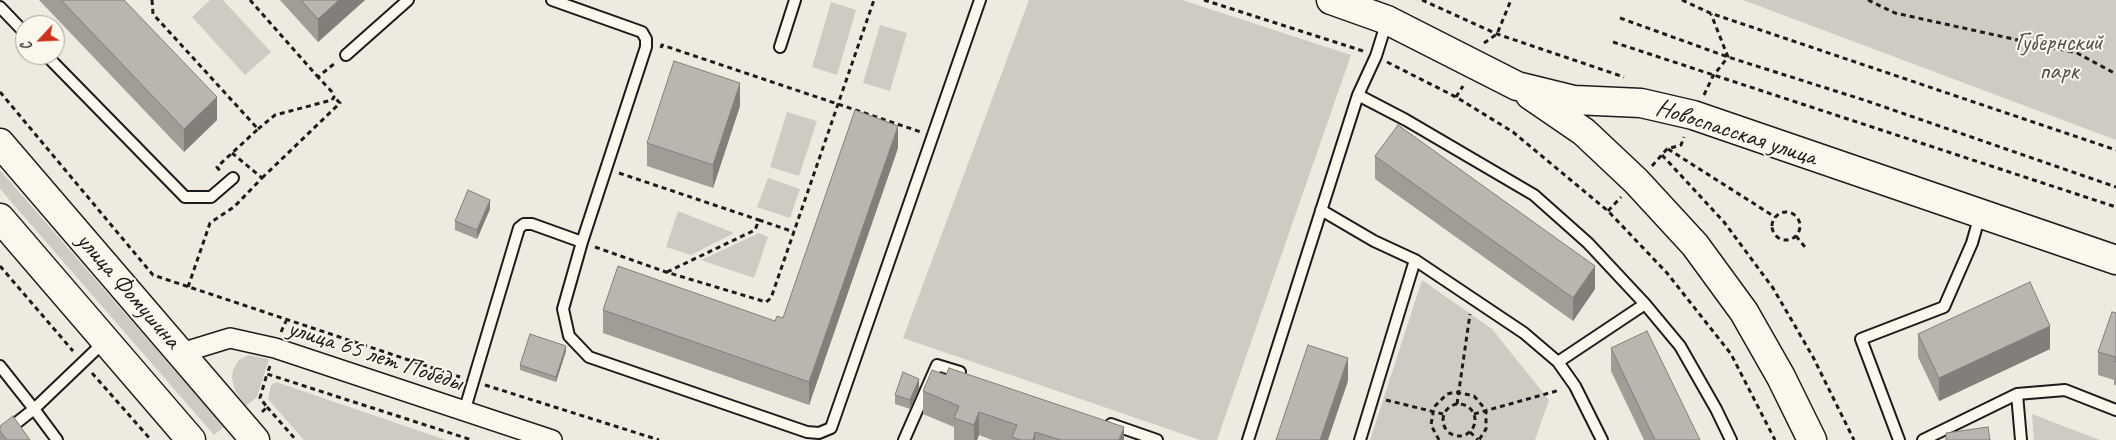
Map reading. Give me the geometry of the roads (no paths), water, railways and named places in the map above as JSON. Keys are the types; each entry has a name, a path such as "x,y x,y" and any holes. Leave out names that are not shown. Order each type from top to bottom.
{"street":[{"name":"Новоспасская улица","path":"1331,0 1387,20 1516,86 1574,100 1641,103 1693,116 2116,260"},
{"path":"1516,86 1584,132 1636,181 1695,245 1744,312 1781,377 1812,440"},
{"name":"улица Фомушина","path":"0,143 255,440"},
{"name":"улица Фомушина","path":"0,218 191,440"},
{"name":"улица 65 лет Победы","path":"180,352 230,338 275,348 552,440"}],"lane":[{"path":"346,55 408,0"},
{"path":"552,0 642,32 646,39 646,47 582,242 563,309 569,336 589,357 807,432 819,433 831,428 980,0"},
{"path":"780,47 795,0"},
{"path":"0,8 15,23"},
{"path":"1248,440 1358,95 1376,56 1387,20"},
{"path":"56,65 184,198 211,197 231,180"},
{"path":"1358,95 1534,195 1588,243 1645,304 1680,346 1716,409 1731,440"},
{"path":"1321,210 1374,241 1416,260 1524,333 1558,362 1575,386 1602,440"},
{"path":"1900,440 1861,339 1944,307 1972,243 1980,214"},
{"path":"464,412 519,228 524,224 532,224 582,242"},
{"path":"1360,440 1416,260"},
{"path":"1558,362 1645,304"},
{"path":"0,436 34,409 105,341"},
{"path":"904,440 937,365 974,377"},
{"path":"0,366 57,440"},
{"path":"1922,440 2017,394 2065,390 2116,410"},
{"path":"2017,394 2021,440"},
{"path":"1102,421 1156,440"}],"park label":[{"name":"Губернский парк","path":"2059,58"}]}
